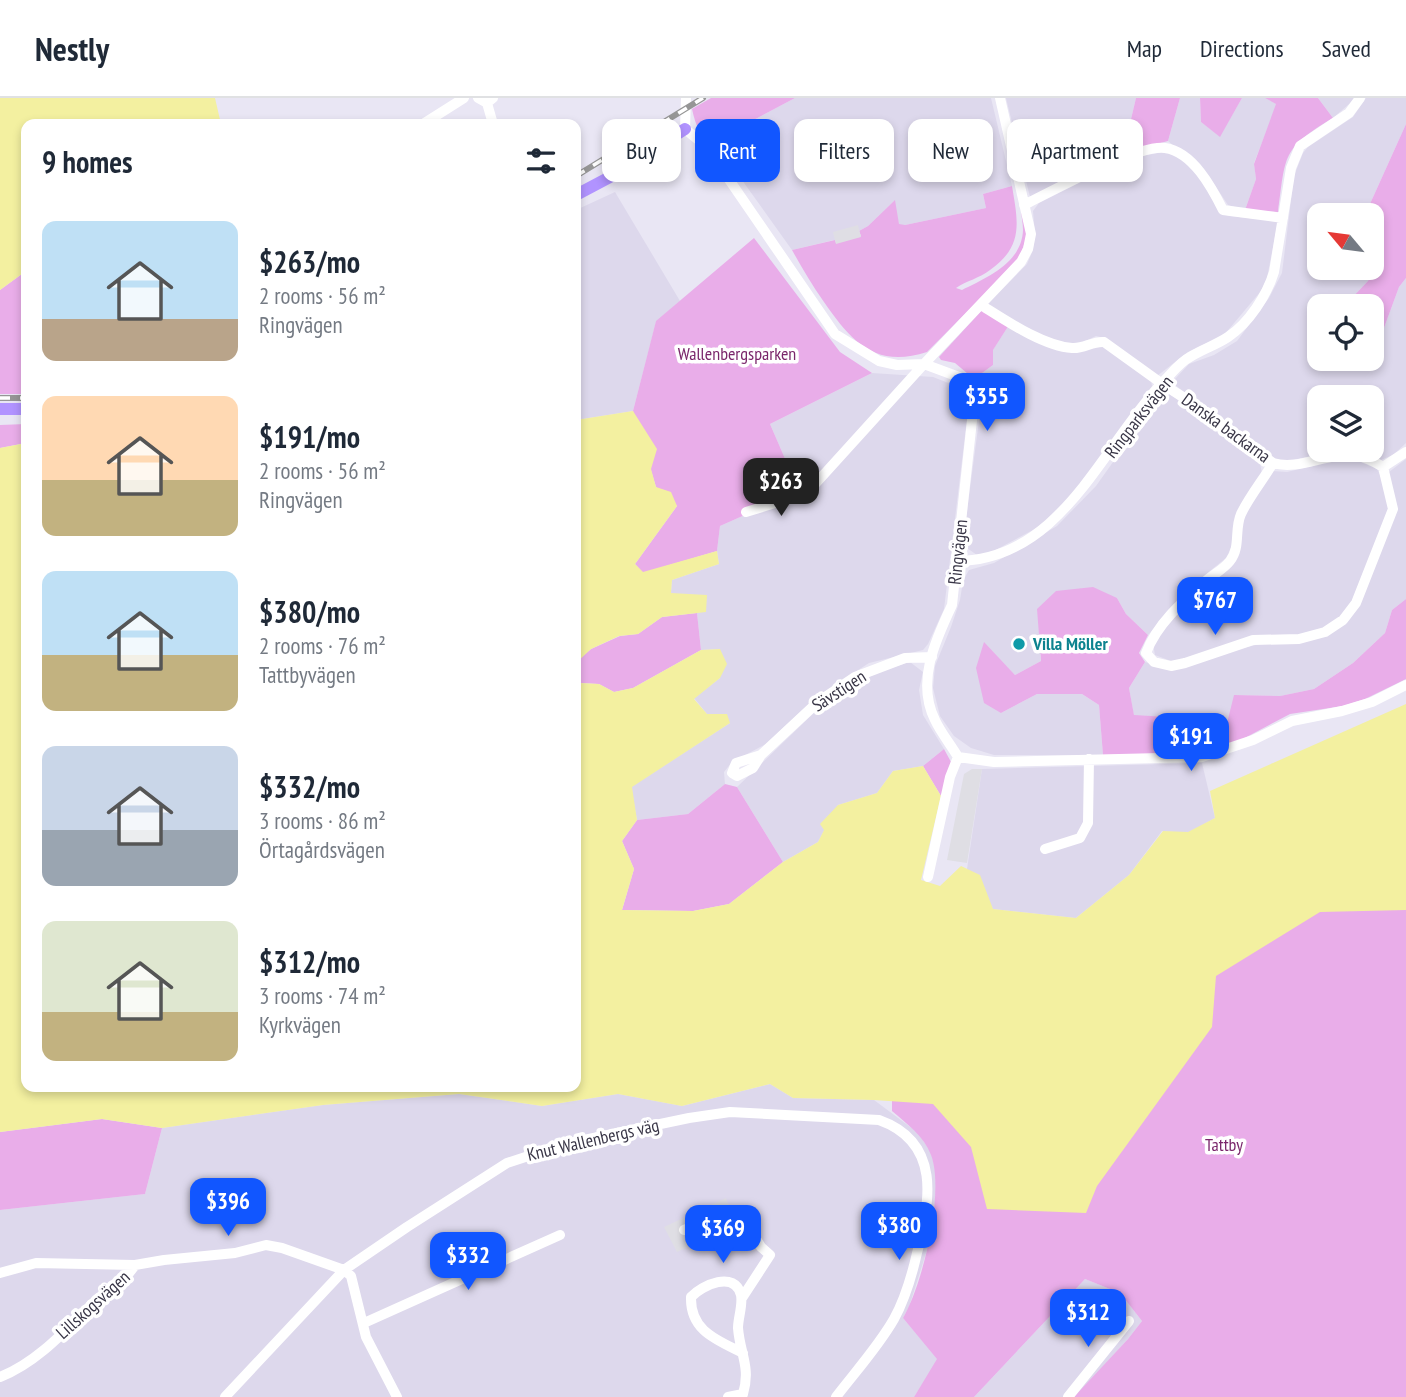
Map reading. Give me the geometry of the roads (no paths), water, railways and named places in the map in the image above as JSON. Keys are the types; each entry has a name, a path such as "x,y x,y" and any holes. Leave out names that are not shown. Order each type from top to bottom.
{"main road":[{"path":"581,192 611,177 685,130"},
{"path":"0,410 21,409"}],"street":[{"path":"431,119 464,98"},
{"path":"685,130 686,98"},
{"path":"746,512 807,493 1021,262 1028,249 1031,234 1000,98"},
{"name":"Ringparksvägen","path":"956,561 990,559 1049,525 1090,481 1161,383 1188,358 1231,335 1269,288 1291,168 1300,146 1349,113 1360,98"},
{"path":"486,100 492,119"},
{"name":"Ringvägen","path":"685,130 706,146 835,334 879,361 897,365 924,364 959,377 969,384 974,402 952,605 938,635 926,688 936,723 958,758"},
{"path":"1024,205 1101,167 1138,153 1164,147 1177,152 1207,179 1223,210 1283,218"},
{"name":"Danska backarna","path":"981,305 1016,326 1062,348 1077,349 1095,341 1104,342 1193,403 1273,463 1284,467 1357,455 1383,467"},
{"path":"1273,463 1241,514 1238,543 1229,563 1167,618 1152,638 1146,653 1154,662 1171,666 1253,640 1299,639 1325,632 1343,620 1356,603 1393,509 1383,467 1406,452"},
{"name":"Sävstigen","path":"761,755 818,702 855,677 905,658 932,657"},
{"path":"928,877 950,777 958,758 994,762 1202,757 1253,740 1292,721 1372,702 1406,685"},
{"path":"1045,849 1080,838 1088,823 1088,759"},
{"name":"Knut Wallenbergs väg","path":"226,1397 344,1270 507,1163 544,1149 689,1118 730,1112 879,1119 897,1126 921,1153 929,1194 927,1214 912,1274 894,1318 836,1397"},
{"path":"684,1230 734,1210 740,1213 761,1247 770,1255 742,1298 738,1327 747,1363 746,1382 742,1396 728,1397"},
{"path":"364,1323 560,1235"},
{"name":"Lillskogsvägen","path":"0,1377 30,1360 71,1328 91,1305 130,1274 135,1265 235,1253 266,1245 344,1270"},
{"path":"0,1273 36,1263 135,1265"},
{"path":"344,1270 351,1276 366,1337 397,1397"},
{"path":"742,1298 731,1283 722,1281 706,1285 696,1292 691,1297 691,1310 696,1322 705,1332 743,1353"},
{"path":"1068,1397 1129,1321"}],"railway":[{"path":"581,173 703,98"},
{"path":"0,398 21,398"}],"place":[{"name":"Villa Möller","path":"1019,644"}],"park label":[{"name":"Wallenbergsparken","path":"737,354"},
{"name":"Tattby","path":"1224,1145"}]}
